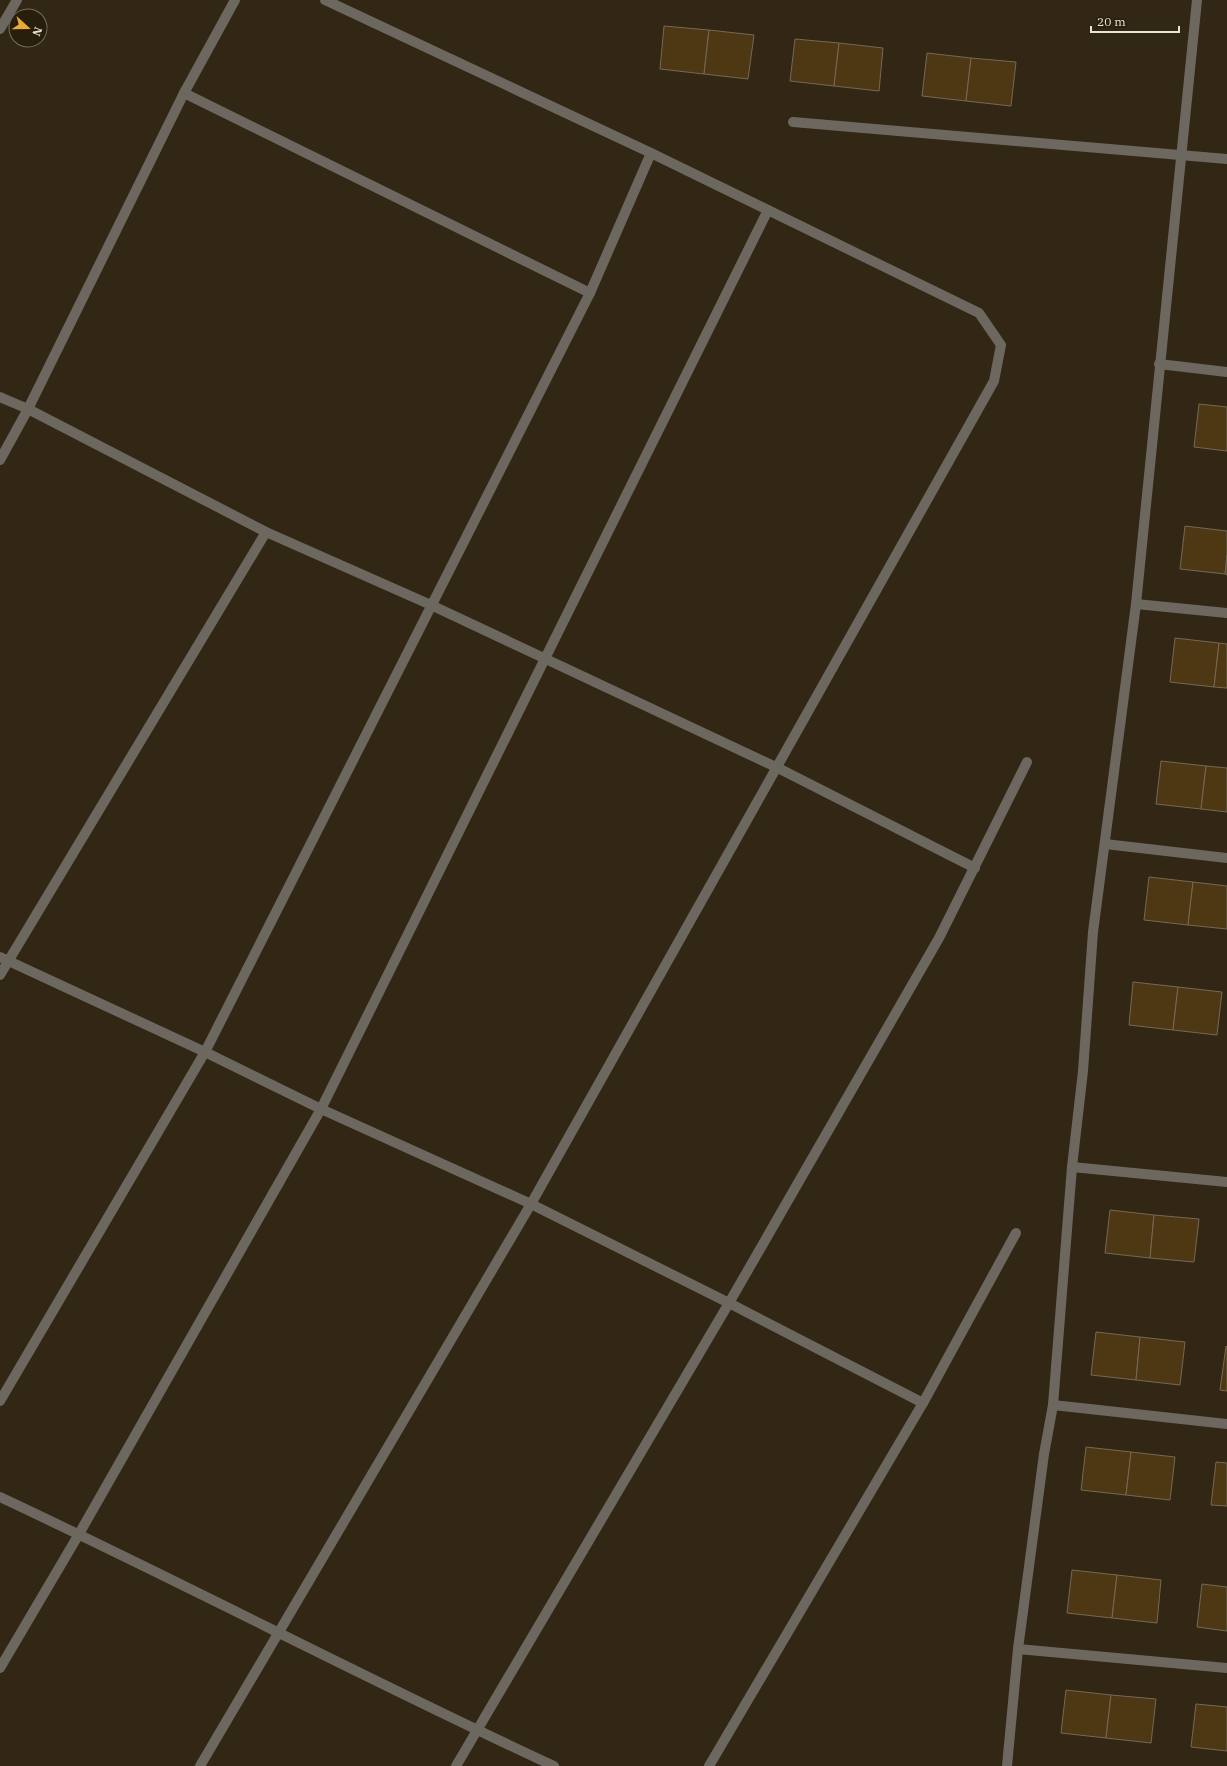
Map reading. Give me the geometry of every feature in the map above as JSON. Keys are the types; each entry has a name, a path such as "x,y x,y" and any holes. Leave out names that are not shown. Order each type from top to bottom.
{"street":[{"path":"0,29 16,0"},
{"path":"0,460 28,410 184,93 235,0"},
{"path":"200,1766 531,1204 778,768 994,381 1001,345 979,312 651,153 325,0"},
{"path":"1007,1766 1018,1649 1043,1461 1053,1405 1072,1168 1083,1071 1093,932 1106,844 1136,604 1197,0"},
{"path":"184,93 590,293"},
{"path":"793,122 1227,159"},
{"path":"0,1401 205,1052 590,293 651,153"},
{"path":"0,1668 79,1534 321,1109 546,660 768,210"},
{"path":"1160,364 1227,372"},
{"path":"0,397 266,532 431,605 778,768 975,868"},
{"path":"0,975 4,959 266,532"},
{"path":"1136,604 1227,613"},
{"path":"456,1766 729,1302 935,945 1027,762"},
{"path":"1106,844 1227,858"},
{"path":"4,959 205,1052 321,1109 531,1204 729,1302 923,1403"},
{"path":"1072,1168 1227,1182"},
{"path":"709,1766 923,1403 1016,1233"},
{"path":"1053,1405 1227,1424"},
{"path":"0,1497 79,1534 277,1633 554,1766"},
{"path":"1018,1649 1227,1668"}],"building":[{"path":"664,26 709,30 704,74 660,69"},
{"path":"709,30 754,35 748,79 704,74"},
{"path":"795,39 839,43 834,86 790,81"},
{"path":"839,43 883,48 879,91 834,86"},
{"path":"927,53 971,58 966,101 922,96"},
{"path":"971,58 1016,62 1011,106 966,101"},
{"path":"1199,404 1227,407 1227,451 1194,447"},
{"path":"1185,526 1227,531 1225,574 1180,569"},
{"path":"1227,555 1227,575 1225,574"},
{"path":"1175,638 1219,643 1214,687 1170,682"},
{"path":"1219,643 1227,644 1227,688 1214,687"},
{"path":"1161,761 1206,766 1201,809 1156,804"},
{"path":"1206,766 1227,768 1227,812 1201,809"},
{"path":"1149,877 1193,882 1188,925 1144,920"},
{"path":"1193,882 1227,886 1227,929 1188,925"},
{"path":"1133,982 1178,987 1173,1030 1129,1025"},
{"path":"1178,987 1222,992 1217,1035 1173,1030"},
{"path":"1110,1210 1154,1215 1150,1258 1105,1253"},
{"path":"1154,1215 1199,1219 1194,1262 1150,1258"},
{"path":"1096,1332 1140,1337 1136,1380 1091,1375"},
{"path":"1140,1337 1185,1342 1180,1385 1136,1380"},
{"path":"1226,1346 1227,1347 1227,1391 1220,1390"},
{"path":"1086,1447 1131,1452 1126,1495 1081,1490"},
{"path":"1131,1452 1175,1457 1170,1500 1126,1495"},
{"path":"1216,1462 1227,1463 1227,1506 1211,1505"},
{"path":"1072,1570 1117,1575 1112,1618 1067,1613"},
{"path":"1117,1575 1161,1580 1157,1623 1112,1618"},
{"path":"1202,1584 1227,1587 1227,1631 1197,1627"},
{"path":"1066,1690 1111,1695 1106,1738 1061,1733"},
{"path":"1111,1695 1156,1699 1151,1743 1106,1738"},
{"path":"1196,1704 1227,1707 1227,1751 1191,1747"}]}
